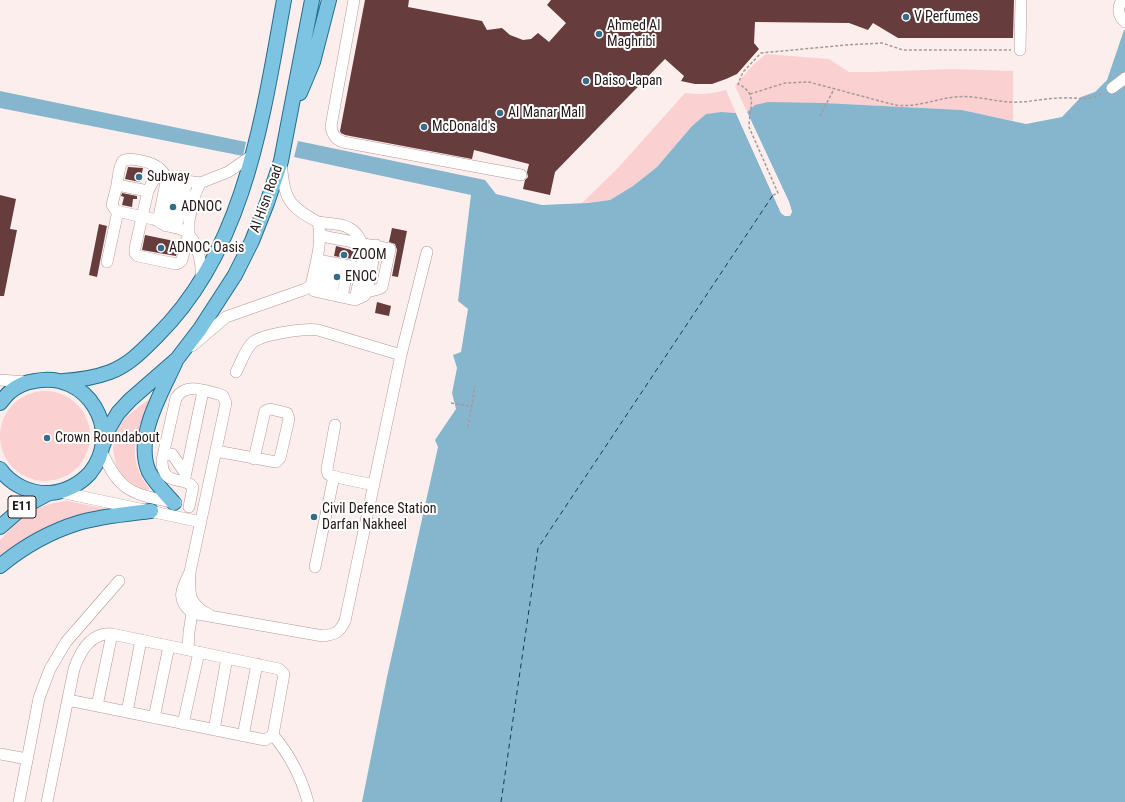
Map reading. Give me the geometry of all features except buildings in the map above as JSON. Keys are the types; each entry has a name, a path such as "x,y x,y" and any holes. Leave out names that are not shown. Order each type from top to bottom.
{"main road":[{"name":"Al Hisn Road","path":"63,381 86,379 110,372 132,361 171,323 200,284 220,245 237,206 253,155 271,72 284,0"},
{"path":"292,108 313,62 328,0"},
{"name":"Al Hisn Road","path":"55,493 74,486 86,478 94,467 109,428 118,413 130,400 177,359 217,305 252,241 281,161 311,3"},
{"path":"174,503 149,472 144,456 145,436 156,406 177,359"},
{"path":"0,403 10,392 26,382 44,379 63,381 79,389 92,402 100,418 103,436 102,447"},
{"path":"0,469 14,484 31,491 55,493"},
{"name":"E11","path":"0,527 23,507 55,493"},
{"path":"0,566 16,553 46,535 79,523 112,516 151,511"}],"lane":[{"path":"354,0 331,126 336,138 344,142 521,175"},
{"path":"1020,50 1021,0"},
{"path":"1122,0 1119,7 1119,12 1120,16 1125,22"},
{"path":"1112,88 1125,78"},
{"path":"200,183 194,197 189,221 189,235 182,260 176,264 138,256 135,253 135,248 148,191 154,179 158,177 200,183 228,172 253,155"},
{"path":"177,180 150,163 127,158 122,163 112,205 113,208 118,211 153,219 185,231 198,250 202,266 200,284"},
{"path":"281,161 284,186 290,202 302,213 318,222 350,228 356,233 362,243 364,251 355,300"},
{"path":"167,225 177,180"},
{"path":"167,225 177,180"},
{"path":"117,185 148,191"},
{"path":"107,262 118,211"},
{"path":"318,222 320,237 314,246 311,264 312,269 329,264 361,268"},
{"path":"311,286 314,290 355,300 371,291 379,289 384,283 390,251 390,249 380,246 320,237"},
{"path":"190,572 182,587 181,594 182,602 192,613 323,636 337,634 345,621 401,355 427,252"},
{"path":"177,359 226,317 311,286 329,264"},
{"path":"329,264 332,295"},
{"path":"329,264 332,295"},
{"path":"236,372 248,348 258,339 304,329 318,330 401,355"},
{"path":"0,380 26,382"},
{"path":"184,478 175,480 166,475 162,466 163,455 176,398 186,389 195,389 219,394 225,399 226,407 190,572 189,591 191,599 196,606 210,616"},
{"path":"184,478 203,391"},
{"path":"216,451 275,462 280,460 289,419 287,413 270,409 265,411 254,458"},
{"path":"335,425 327,469 328,474 374,485"},
{"path":"102,447 115,476 125,487 142,496 204,510"},
{"path":"163,455 172,454 184,478 193,487 189,507"},
{"path":"315,566 334,476"},
{"path":"55,493 201,522"},
{"path":"18,802 39,698 50,669 66,642 119,581"},
{"path":"184,724 193,651 189,632 192,613"},
{"path":"97,706 112,634"},
{"path":"47,802 74,669 83,650 96,637 112,634 279,669 284,674 272,735 265,740 68,700"},
{"path":"127,712 141,640"},
{"path":"154,718 170,646"},
{"path":"214,730 227,658"},
{"path":"243,736 257,664"},
{"path":"272,735 284,748 292,761 304,788 308,802"},
{"path":"0,754 27,759"}],"path":[{"path":"773,195 778,193 749,126 752,104 750,94 738,84 743,72 761,53 767,51 882,43 903,50 1020,50"},
{"path":"750,94 785,83 801,81 817,83 895,105 906,106 959,97 1018,102 1060,98 1085,100 1097,96 1112,88"},
{"path":"820,116 834,89"},
{"path":"468,427 475,386"},
{"path":"451,403 472,406"}],"shaded area":[{"path":"766,54 829,59 849,72 951,69 1013,71 1013,121 962,110 824,103 755,105 747,112 735,86 753,65"},
{"path":"726,90 736,113 721,112 706,114 692,126 657,167 633,186 610,200 582,203 617,169 685,93 706,94"},
{"path":"45,391 62,395 77,404 86,419 90,436 86,453 77,468 62,477 45,481 28,477 13,468 4,453 0,436 4,419 13,404 28,395"},
{"path":"150,400 137,434 135,445 137,467 142,478 150,489 145,490 134,485 124,477 116,465 113,449 116,432 125,418 145,402"},
{"path":"67,501 107,509 107,513 68,520 41,530 13,546 0,556 0,541 21,518 45,505"}],"water":[{"path":"1124,30 1125,802 362,802 387,677 438,447 435,440 456,409 452,393 457,368 453,355 461,352 468,309 458,301 471,195 294,157 298,141 485,180 496,194 542,205 587,203 610,200 633,186 657,167 692,126 706,114 721,112 736,113 781,213 785,216 792,212 789,202 747,112 755,105 768,102 824,103 962,110 1026,124 1062,117 1081,97 1095,92 1107,80"},
{"path":"0,91 246,142 243,156 0,108"}],"pier":[{"path":"746,110 789,202 792,212 790,216 785,216 781,213 735,111 738,112 783,212 789,214 790,212 787,203 745,113"}],"ferry route":[{"path":"501,802 538,548 773,195"}],"place":[{"name":"V Perfumes","path":"906,17"},
{"name":"Ahmed Al Maghribi","path":"599,34"},
{"name":"Daiso Japan","path":"586,81"},
{"name":"Al Manar Mall","path":"500,113"},
{"name":"McDonald's","path":"424,127"},
{"name":"Subway","path":"139,177"},
{"name":"ADNOC","path":"173,207"},
{"name":"ADNOC Oasis","path":"161,248"},
{"name":"ZOOM","path":"344,255"},
{"name":"ENOC","path":"337,277"},
{"name":"Crown Roundabout","path":"47,438"},
{"name":"Civil Defence Station Darfan Nakheel","path":"314,517"}]}
